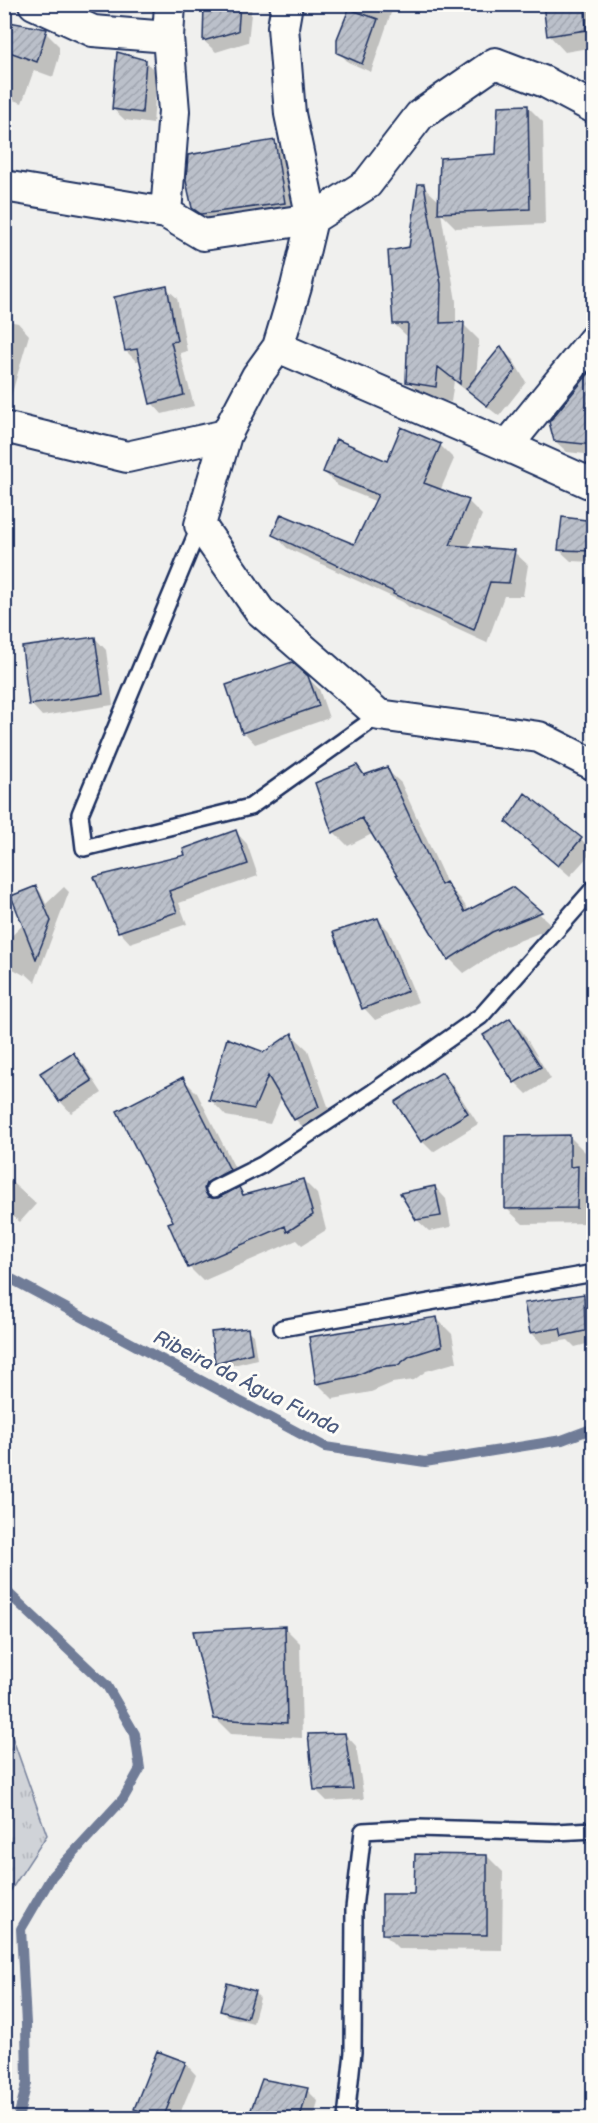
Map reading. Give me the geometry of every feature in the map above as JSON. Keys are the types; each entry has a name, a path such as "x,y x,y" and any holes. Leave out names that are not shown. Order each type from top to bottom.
{"street":[{"path":"34,4 93,31 168,37"},
{"path":"166,213 174,111 168,37 170,4"},
{"path":"287,4 283,27 290,114 312,219 296,287 278,347 257,376 226,435 200,525 260,611 379,715 539,737 594,765"},
{"path":"4,186 166,213 203,235 312,219 367,184 420,115 495,63 545,82 594,108"},
{"path":"507,446 594,339"},
{"path":"278,347 594,486"},
{"path":"4,427 127,457 226,435"}],"lane":[{"path":"200,525 80,814 84,848 250,807 379,715"},
{"path":"214,1189 262,1165 373,1092 481,1016 594,888"},
{"path":"282,1328 594,1273"},
{"path":"346,2118 353,2052 354,1908 363,1831 418,1828 556,1832 594,1830"}],"green space":[{"path":"4,1702 9,1728 47,1835 5,1899"}],"building":[{"path":"204,4 240,4 238,31 203,41"},
{"path":"543,4 585,4 586,30 547,36"},
{"path":"349,9 378,19 362,64 337,53 337,39"},
{"path":"4,21 47,29 37,62 4,50"},
{"path":"117,52 146,60 142,113 112,109"},
{"path":"528,105 530,209 438,213 440,158 496,154 498,106"},
{"path":"275,140 285,203 201,214 192,208 186,181 188,155"},
{"path":"418,184 424,184 441,284 440,323 464,322 460,384 438,367 436,387 406,382 408,324 393,324 388,251 409,247"},
{"path":"167,286 177,341 171,342 184,395 150,404 137,349 125,351 114,297"},
{"path":"501,346 516,370 487,406 466,389"},
{"path":"594,367 594,445 554,441 549,422"},
{"path":"401,427 441,444 424,483 469,500 450,545 515,550 509,583 490,582 474,630 393,594 394,592 272,535 281,514 354,544 378,495 323,472 336,439 387,461"},
{"path":"562,517 594,521 594,551 558,550"},
{"path":"95,637 103,694 29,705 22,647"},
{"path":"292,662 308,676 319,706 242,733 226,685"},
{"path":"357,765 364,775 387,767 441,885 446,882 465,912 512,887 542,912 492,932 448,960 362,818 332,833 315,783"},
{"path":"525,793 582,838 558,866 506,822"},
{"path":"236,830 248,864 169,891 177,912 118,932 94,877 185,855 183,849"},
{"path":"36,886 51,921 36,959 11,896"},
{"path":"378,918 408,991 362,1009 333,932"},
{"path":"510,1018 541,1067 514,1083 483,1035"},
{"path":"292,1033 319,1107 294,1120 268,1076 254,1109 209,1100 227,1038 264,1052"},
{"path":"73,1052 92,1081 59,1102 40,1073"},
{"path":"442,1072 468,1113 421,1142 395,1102"},
{"path":"183,1077 230,1170 206,1183 204,1189 208,1197 218,1198 239,1187 243,1195 303,1179 313,1215 287,1232 285,1226 188,1268 168,1223 173,1221 117,1111"},
{"path":"570,1135 570,1167 578,1166 577,1208 505,1209 505,1136"},
{"path":"435,1186 441,1216 416,1220 400,1193"},
{"path":"584,1294 585,1331 562,1336 560,1328 530,1333 524,1303"},
{"path":"437,1317 442,1346 410,1356 398,1365 376,1367 355,1376 316,1384 309,1337"},
{"path":"248,1328 252,1353 215,1363 211,1332"},
{"path":"285,1626 287,1723 214,1719 193,1631"},
{"path":"345,1733 353,1789 314,1790 308,1734"},
{"path":"415,1854 487,1855 487,1935 382,1934 382,1894 414,1894"},
{"path":"227,1983 255,1991 247,2018 220,2011"},
{"path":"157,2051 186,2062 163,2118 134,2109"},
{"path":"262,2079 308,2088 300,2118 248,2118"}],"waterway":[{"name":"Ribeira da Água Funda","path":"4,1275 325,1447 425,1462 562,1440 594,1428"},
{"path":"4,1589 107,1686 135,1734 140,1769 123,1799 52,1876 21,1929 27,2083 18,2118"}]}
